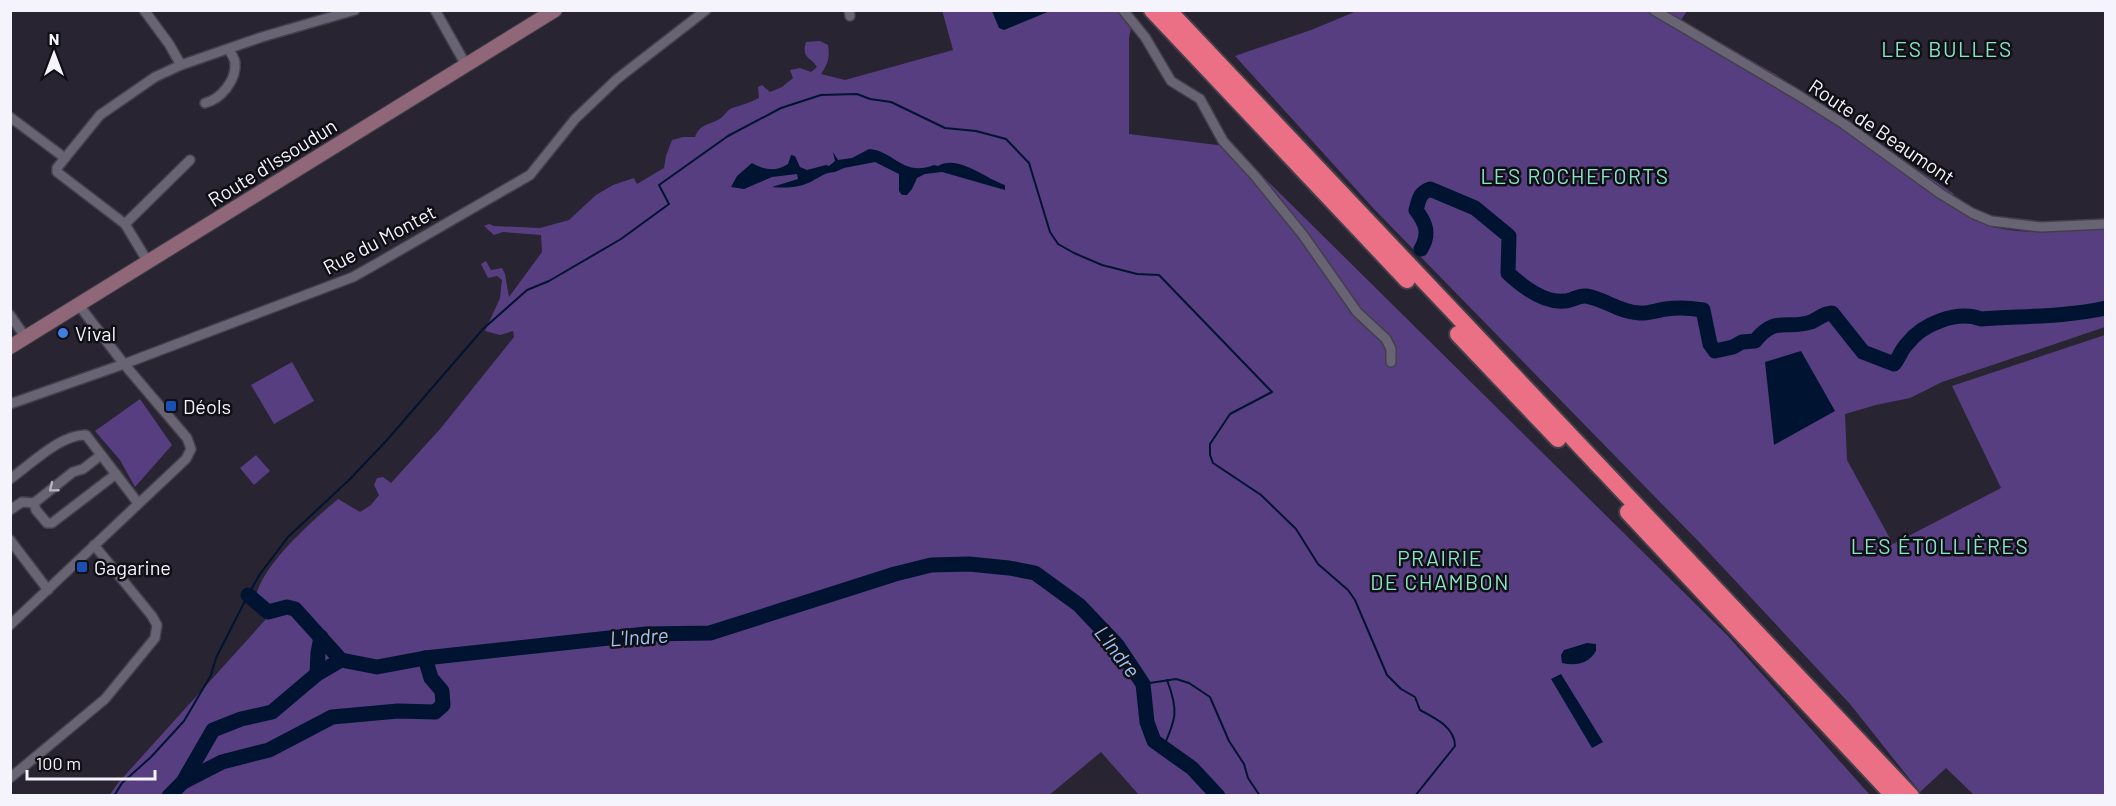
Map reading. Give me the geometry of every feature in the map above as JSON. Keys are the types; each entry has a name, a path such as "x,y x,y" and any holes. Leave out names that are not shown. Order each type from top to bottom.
{"highway":[{"path":"1143,10 1178,38"},
{"path":"1152,10 1616,498 1894,795"},
{"path":"1168,10 1911,795"},
{"path":"1177,10 1197,33 1213,58"}],"main road":[{"name":"Route d'Issoudun","path":"10,347 555,10"}],"street":[{"path":"144,10 181,65"},
{"path":"148,262 125,224 57,171 92,122 108,107 155,77 181,65 262,37 355,10"},
{"path":"435,10 466,65"},
{"name":"Rue du Montet","path":"10,404 124,364 353,277 530,175 575,119 617,79 706,10"},
{"path":"1123,10 1145,37 1171,81 1200,99 1220,137 1303,234 1357,312 1386,339 1391,349 1391,362"},
{"name":"Route de Beaumont","path":"1654,10 1798,94 1941,194 1972,213 1991,221 2031,226 2106,224"},
{"path":"205,104 217,98 231,81 234,61 228,48"},
{"path":"10,117 65,158"},
{"path":"125,224 190,160"},
{"path":"10,625 186,459 191,449 187,438 124,364 78,304"},
{"path":"10,315 26,338"},
{"path":"10,478 62,441 76,435 87,435 138,503"},
{"path":"10,510 22,502 34,502 73,472 83,469 101,455"},
{"path":"34,502 36,510 47,523 52,523 116,474"},
{"path":"10,540 48,590"},
{"path":"10,778 105,699 155,638 157,625 152,615 94,545"}],"shaded area":[{"path":"942,10 1117,11 1131,28 1129,134 1233,147 1727,635 1870,795 1139,795 1101,752 1048,796 109,796 118,783 276,608 269,608 256,596 268,570 290,543 338,499 360,512 371,505 379,495 374,485 377,478 383,477 391,483 441,428 514,337 513,331 500,335 485,331 500,298 502,280 497,276 488,278 481,264 486,261 491,270 502,268 509,297 542,252 541,235 503,232 494,235 484,226 489,224 540,228 569,220 596,195 613,185 634,178 637,184 664,168 672,140 695,137 700,129 721,118 730,109 759,98 758,87 762,85 770,92 782,87 793,78 790,70 800,68 811,72 817,67 806,55 806,42 820,41 828,45 828,60 821,74 845,80 953,50"},
{"path":"1357,11 1687,11 1681,20 1775,74 1954,194 1941,198 1972,219 2003,229 2020,231 2055,232 2105,229 2105,327 1942,382 1910,398 1845,414 1847,460 1893,544 2001,488 1952,386 2105,335 2105,795 1974,795 1946,768 1920,792 1850,704 1701,544 1374,209 1235,56 1311,30"},
{"path":"292,362 314,401 274,424 251,385"},
{"path":"140,399 172,445 135,487 120,460 95,431"},
{"path":"256,455 270,471 254,485 240,468"}],"water":[{"path":"992,10 1050,11 1004,30 999,28"},
{"path":"869,149 886,154 914,168 946,163 963,165 1005,185 1005,190 942,172 925,174 917,178 907,195 902,195 899,191 899,174 875,162 844,168 795,187 772,187 798,179 797,174 772,177 744,189 731,187 737,176 752,163 766,169 779,168 788,164 791,155 795,156 800,167 807,170 829,166 835,161 833,152 838,160 852,158"},
{"path":"1801,351 1835,411 1774,445 1765,362"},
{"path":"1587,643 1596,644 1596,651 1589,659 1577,664 1562,663 1561,655 1564,650"},
{"path":"1561,674 1603,742 1592,748 1551,679"}],"waterway":[{"path":"114,796 122,783 151,757 184,721 211,675 216,658 248,595 260,574 288,537 350,479 387,440 483,329 527,290 549,281 621,239 669,204 659,185 728,136 781,108 821,95 857,94 870,99 891,102 945,128 976,131 1006,139 1029,163 1050,232 1058,244 1102,265 1137,274 1159,275 1272,392 1230,414 1210,444 1210,455 1213,463 1261,495 1296,529 1318,564 1348,590 1355,600 1387,675 1401,689 1415,697 1420,710 1432,716 1452,733 1455,746 1415,796"},
{"path":"1421,249 1426,229 1416,210 1422,195 1430,189 1475,208 1509,236 1508,273 1533,293 1556,301 1567,301 1586,296 1639,313 1675,308 1703,310 1710,344 1715,351 1733,347 1742,342 1755,341 1769,328 1803,324 1832,313 1863,352 1894,364 1903,349 1922,330 1951,318 2044,316 2106,308"},
{"name":"L'Indre","path":"183,782 213,730 241,719 272,712 317,674 341,660 377,667 425,658 646,634 710,633 895,574 931,565 969,564 1035,573 1079,605 1117,645 1143,684 1147,722 1154,741 1192,768 1218,796"},
{"path":"248,595 268,612 287,607 295,609 341,660"},
{"path":"317,674 321,637"},
{"name":"L'Indre","path":"169,796 183,782 222,762 269,750 332,717 398,711 435,712 443,705 442,691 431,678 425,658"},
{"name":"L'Indre","path":"1143,684 1176,679 1189,683 1210,697 1229,741 1260,796"},
{"name":"L'Indre","path":"1163,748 1171,730 1174,715 1173,700 1167,680"}],"place":[{"name":"Vival","path":"63,333"},
{"name":"Déols","path":"171,406"},
{"name":"Gagarine","path":"82,567"}],"district":[{"name":"LES BULLES","path":"1947,48"},
{"name":"LES ROCHEFORTS","path":"1575,175"},
{"name":"LES ÉTOLLIÈRES","path":"1940,545"},
{"name":"PRAIRIE DE CHAMBON","path":"1440,569"}]}
